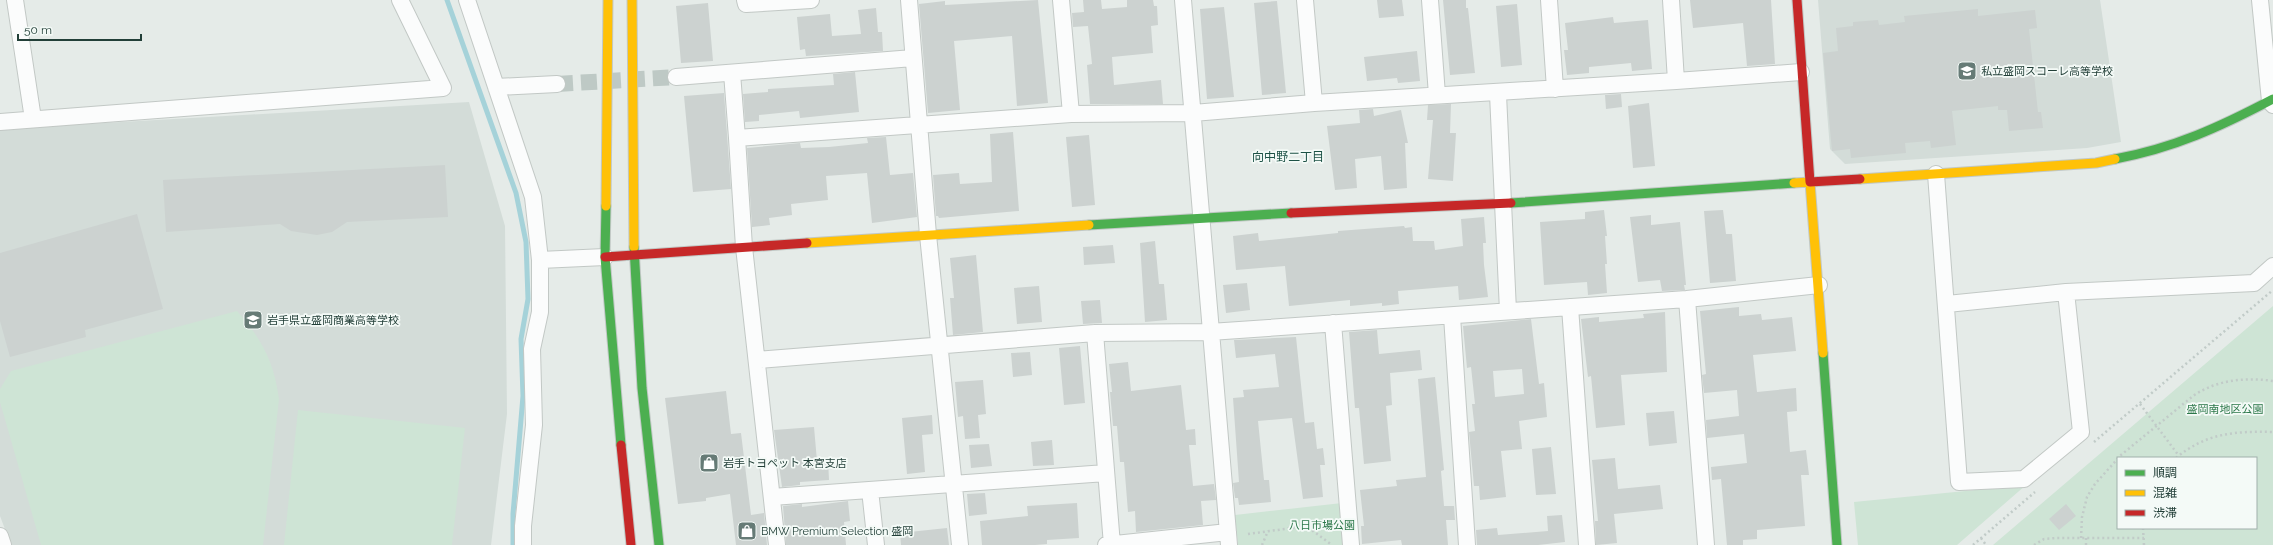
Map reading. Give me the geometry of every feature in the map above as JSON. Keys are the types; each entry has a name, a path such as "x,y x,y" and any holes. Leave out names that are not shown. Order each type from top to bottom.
{"street":[{"path":"15,0 33,119"},
{"path":"0,122 443,88 400,0"},
{"path":"467,0 533,197 540,260 540,312 532,349 534,425 523,526 523,545"},
{"path":"608,0 605,257 617,404 631,545"},
{"path":"632,0 634,255 642,388 659,545"},
{"path":"746,0 746,4 811,0"},
{"path":"909,0 928,235 960,545"},
{"path":"1061,0 1071,114"},
{"path":"1095,333 1110,545 1229,539 1210,332 1183,0"},
{"path":"1305,0 1314,103"},
{"path":"1430,0 1437,95"},
{"path":"1549,0 1555,89"},
{"path":"1671,0 1676,81"},
{"path":"1797,0 1801,72 1819,285 1837,545"},
{"path":"540,260 605,257 1201,217 1503,204 2096,163 2147,153 2220,127 2272,101 2260,0"},
{"path":"676,77 914,58"},
{"path":"737,138 1071,114 1193,113 1314,103 1437,95 1498,94 1801,72"},
{"path":"732,73 744,247 777,545"},
{"path":"496,87 557,84"},
{"path":"1498,94 1508,311"},
{"path":"1936,174 1947,304 1959,482 2024,479 2081,432 2066,292"},
{"path":"1947,304 2066,292 2254,283 2273,266"},
{"path":"756,360 1095,333 1210,332 1452,316 1687,299 1819,285"},
{"path":"1687,299 1706,545"},
{"path":"1570,307 1587,545"},
{"path":"1452,316 1467,545"},
{"path":"1333,323 1351,545"},
{"path":"772,497 1106,473"},
{"path":"870,490 876,545"},
{"path":"0,536 3,545"}],"path":[{"path":"2093,444 2273,290"},
{"path":"2119,457 2204,388 2243,379 2273,381"},
{"path":"2140,404 2177,457 2190,447 2215,436 2242,431 2273,432"},
{"path":"2081,538 2087,497 2094,484 2117,459"},
{"path":"1973,545 2040,488"},
{"path":"1248,534 1299,527 1314,531 1332,545"},
{"path":"2143,529 2144,545"},
{"path":"1262,545 1268,531"},
{"path":"1981,538 1986,545"},
{"path":"2086,538 2086,545"},
{"path":"2034,545 2044,539 2144,538"}],"shaded area":[{"name":"私立盛岡スコーレ高等学校","path":"1818,0 2100,0 2121,142 2087,148 1845,164 1830,149"},
{"name":"岩手県立盛岡商業高等学校","path":"469,102 505,226 507,414 491,545 11,545 0,516 0,129"}],"green space":[{"name":"盛岡南地区公園","path":"2273,306 2273,545 1993,545"},
{"path":"237,311 246,321 266,352 274,374 279,399 263,545 41,545 0,402 0,389 11,371"},
{"path":"298,410 465,428 452,545 284,545"},
{"path":"2026,485 1957,545 1858,545 1854,502"},
{"name":"八日市場公園","path":"1342,503 1346,545 1238,545 1235,515"}],"building":[{"path":"1038,0 1048,103 1017,106 1012,36 954,41 960,110 928,113 919,4 945,1 945,5"},
{"path":"1083,0 1101,0 1102,9 1127,7 1127,0 1153,0 1154,6 1157,6 1158,25 1151,26 1153,53 1112,57 1114,85 1161,80 1163,104 1090,104 1087,65 1092,64 1088,26 1073,27 1072,13 1084,12"},
{"path":"1377,0 1402,0 1404,16 1379,18"},
{"path":"1443,0 1466,0 1475,73 1450,75"},
{"path":"1690,0 1771,0 1775,64 1747,66 1743,23 1693,28"},
{"path":"1277,1 1286,93 1262,95 1254,3"},
{"path":"708,3 713,61 681,63 676,6"},
{"path":"1517,4 1522,65 1501,67 1496,6"},
{"path":"1224,7 1234,97 1207,99 1200,9"},
{"path":"876,8 878,32 882,32 883,51 806,56 805,49 800,50 797,17 830,14 832,36 861,34 858,10"},
{"path":"1978,9 1978,16 2035,10 2037,28 2029,29 2038,112 2041,112 2043,128 2009,131 2007,110 1998,110 1998,106 1952,111 1956,145 1931,148 1930,141 1905,143 1906,153 1851,158 1850,149 1832,151 1823,53 1838,51 1836,28 1853,26 1853,22 1878,20 1879,25 1905,22 1904,16"},
{"path":"1613,17 1614,23 1648,20 1652,69 1632,71 1631,63 1589,67 1589,73 1567,75 1564,50 1568,50 1565,23"},
{"path":"1417,51 1420,81 1398,83 1397,78 1367,81 1364,57"},
{"path":"855,72 859,112 800,118 799,111 759,115 759,121 745,122 743,94 768,92 768,89 834,85 833,74"},
{"path":"724,93 731,189 693,192 684,96"},
{"path":"1621,94 1622,107 1606,109 1605,95"},
{"path":"1649,103 1655,166 1633,168 1628,106"},
{"path":"1451,104 1450,133 1456,133 1453,181 1428,179 1433,120 1427,120 1428,105"},
{"path":"1373,109 1374,116 1401,110 1408,143 1405,143 1407,188 1384,190 1381,156 1355,159 1357,188 1335,190 1327,126 1360,123 1359,110"},
{"path":"1013,132 1019,211 939,218 936,216 933,175 959,173 960,184 992,182 990,134"},
{"path":"1089,135 1095,205 1072,207 1066,137"},
{"path":"886,137 890,175 913,173 917,217 872,223 867,173 826,176 828,200 791,204 792,215 769,218 770,225 752,227 747,148 800,143 801,148 829,147 868,143 867,138"},
{"path":"445,165 448,217 347,222 332,232 317,235 291,231 280,224 166,232 163,180"},
{"path":"1604,210 1607,236 1605,236 1607,264 1605,264 1607,293 1588,295 1587,282 1544,285 1540,222 1585,219 1585,212"},
{"path":"1723,210 1726,234 1732,234 1736,281 1710,283 1704,211"},
{"path":"137,214 163,309 85,330 86,337 10,357 0,321 0,253"},
{"path":"1651,215 1651,225 1680,222 1686,285 1684,285 1685,290 1662,291 1660,280 1638,282 1630,217"},
{"path":"1484,217 1486,243 1483,243 1484,265 1488,297 1459,300 1458,286 1398,291 1399,304 1382,306 1382,303 1350,306 1350,300 1289,306 1285,266 1236,270 1233,236 1258,233 1259,241 1338,233 1338,231 1404,226 1405,228 1412,227 1413,241 1434,241 1435,250 1463,246 1461,219"},
{"path":"1155,241 1159,284 1164,284 1167,320 1145,322 1140,243"},
{"path":"1113,245 1115,263 1084,265 1083,247"},
{"path":"976,255 983,332 953,335 950,298 954,298 950,258"},
{"path":"1247,283 1250,310 1226,313 1223,285"},
{"path":"1039,286 1042,322 1017,324 1014,288"},
{"path":"1100,300 1102,323 1083,324 1081,301"},
{"path":"1739,307 1739,316 1761,314 1762,320 1792,317 1796,351 1753,355 1757,392 1796,388 1797,411 1787,412 1790,452 1806,450 1809,475 1801,475 1805,526 1757,530 1757,539 1743,540 1743,545 1727,545 1721,479 1712,480 1711,467 1747,463 1744,434 1707,438 1706,420 1739,416 1737,390 1704,393 1702,375 1706,374 1700,311"},
{"path":"1665,312 1667,372 1621,375 1625,425 1596,428 1591,376 1588,377 1581,319 1599,317 1599,322 1644,318 1643,314"},
{"path":"1531,319 1539,384 1544,383 1547,417 1519,421 1522,449 1501,451 1506,497 1480,500 1479,486 1474,486 1469,432 1475,431 1472,404 1475,404 1471,367 1467,368 1463,326","holes":["1522,369 1524,394 1495,397 1493,371"]},
{"path":"1377,330 1379,354 1420,350 1422,370 1390,373 1392,405 1386,406 1391,461 1364,464 1359,408 1355,408 1349,332"},
{"path":"1296,337 1305,423 1314,422 1317,449 1323,448 1325,465 1320,465 1323,497 1303,499 1292,418 1258,421 1264,480 1269,480 1271,502 1239,505 1238,498 1235,498 1233,483 1239,482 1233,398 1244,397 1243,390 1279,387 1275,354 1236,358 1234,340"},
{"path":"1080,346 1085,403 1064,405 1059,348"},
{"path":"1030,352 1032,375 1013,377 1011,353"},
{"path":"1128,362 1131,391 1181,385 1186,430 1195,429 1196,445 1189,445 1193,486 1214,484 1216,500 1201,501 1203,525 1136,532 1135,511 1128,512 1124,462 1120,462 1117,426 1113,426 1110,392 1112,392 1109,364"},
{"path":"1435,377 1444,470 1441,471 1444,506 1454,506 1455,520 1446,520 1448,545 1402,545 1401,540 1362,544 1361,526 1364,526 1360,490 1397,486 1396,480 1426,477 1418,379"},
{"path":"983,380 986,414 978,415 980,438 965,439 963,416 958,417 955,382"},
{"name":"岩手トヨペット 本宮支店","path":"726,391 731,434 741,433 751,515 764,513 767,545 736,545 730,494 706,498 706,501 678,504 665,398"},
{"path":"1674,411 1677,443 1649,446 1646,413"},
{"path":"932,415 933,434 922,435 925,472 907,474 902,418"},
{"path":"814,427 817,461 828,460 829,480 800,482 800,485 782,487 774,430"},
{"path":"1052,440 1054,465 1033,466 1031,442"},
{"path":"989,444 992,466 971,468 969,445"},
{"path":"1551,447 1556,494 1536,495 1532,449"},
{"path":"1615,458 1618,489 1660,485 1663,509 1614,514 1617,543 1596,545 1595,521 1598,521 1592,460"},
{"path":"985,493 987,514 969,516 967,494"},
{"path":"848,501 850,521 844,522 846,545 786,545 783,506 802,504 802,507"},
{"path":"1077,503 1079,538 1047,540 1047,544 1035,545 982,545 980,521 1028,516 1027,506"},
{"path":"2066,504 2076,516 2059,530 2049,519"},
{"path":"1562,515 1565,542 1538,545 1477,545 1476,530 1497,528 1498,535 1548,531 1547,516"},
{"path":"947,528 949,545 901,545 900,533"}],"waterway":[{"path":"447,0 516,193 526,242 528,299 521,339 523,396 513,514 513,545"}],"tunnel":[{"path":"557,84 676,77"}],"traffic: fast":[{"path":"2115,159 2177,143 2234,119 2273,99"},
{"path":"1511,203 1794,183"},
{"path":"606,206 605,257 621,445"},
{"path":"1089,225 1291,213"},
{"path":"634,247 642,388 659,545"},
{"path":"1823,353 1837,545"}],"traffic: slow":[{"path":"606,206 608,0"},
{"path":"632,0 634,247"},
{"path":"1860,179 2096,163 2115,159"},
{"path":"1794,183 1810,182 1823,353"},
{"path":"807,243 1089,225"}],"traffic: jam":[{"path":"1797,0 1810,182 1860,179"},
{"path":"1291,213 1511,203"},
{"path":"605,257 807,243"},
{"path":"621,445 631,545"}],"place":[{"name":"私立盛岡スコーレ高等学校","path":"1967,71"},
{"name":"岩手県立盛岡商業高等学校","path":"253,320"},
{"name":"岩手トヨペット 本宮支店","path":"709,463"},
{"name":"BMW Premium Selection 盛岡","path":"747,531"}],"district":[{"name":"向中野二丁目","path":"1288,157"}]}
